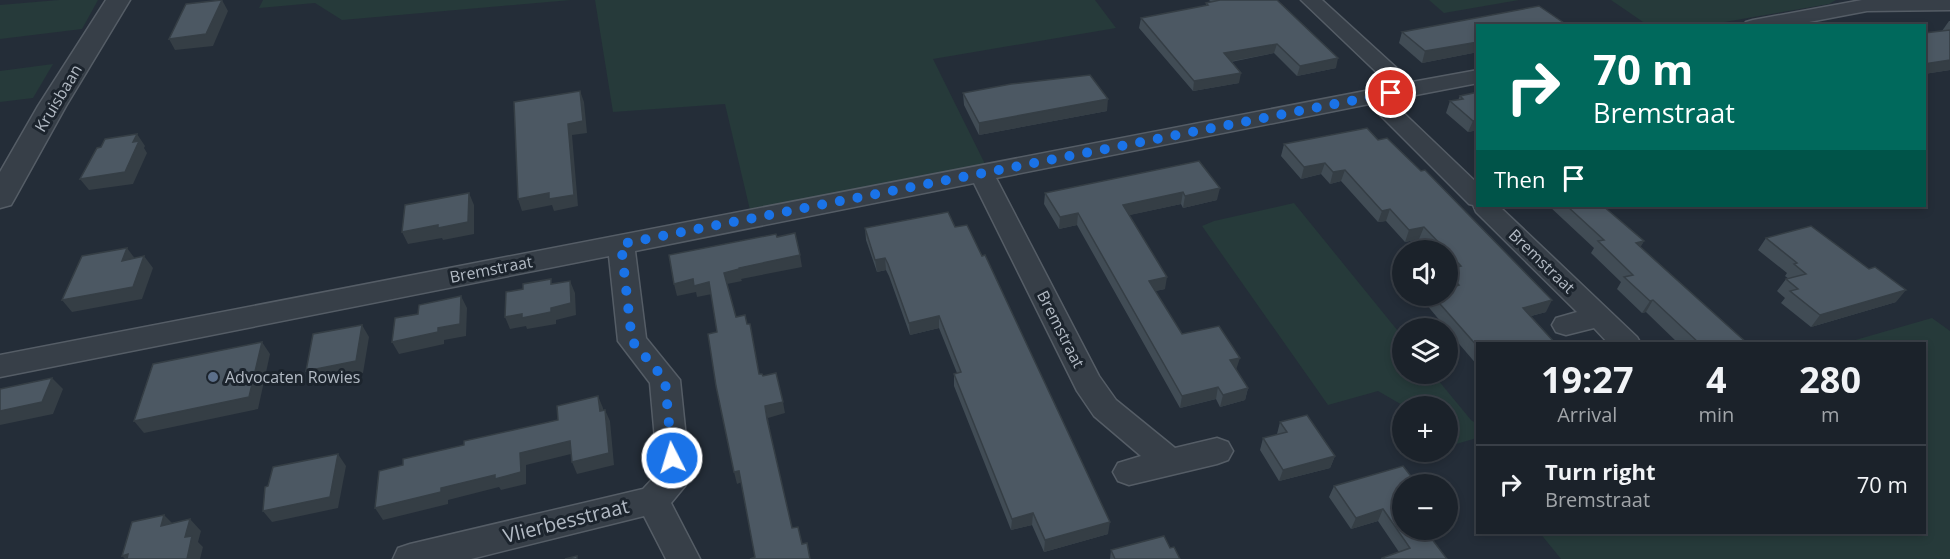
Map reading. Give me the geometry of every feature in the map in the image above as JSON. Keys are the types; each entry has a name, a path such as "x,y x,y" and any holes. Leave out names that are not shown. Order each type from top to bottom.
{"street":[{"name":"Kruisbaan","path":"0,198 52,106 118,0"},
{"path":"1311,0 1408,90"},
{"path":"1762,24 1862,2 1950,4"},
{"name":"Bremstraat","path":"0,366 1476,76"},
{"path":"1374,97 1476,196"},
{"name":"Bremstraat","path":"981,174 1088,383 1105,408 1169,461"},
{"name":"Bremstraat","path":"1486,207 1625,342"},
{"path":"621,244 632,341 665,380 674,477 653,500 683,559"},
{"path":"1566,325 1599,317"},
{"path":"1129,472 1217,451"},
{"name":"Vlierbesstraat","path":"410,559 653,500"}],"green space":[{"path":"59,0 98,0 82,29 0,39 0,5"},
{"path":"263,0 571,0 342,20 315,3 259,8"},
{"path":"595,0 1095,0 1116,28 933,59 986,166 750,210 725,104 613,112"},
{"path":"1429,0 1519,0 1444,13"},
{"path":"1611,0 1836,0 1829,4 1713,24 1646,24"},
{"path":"53,64 33,98 0,102 0,71"},
{"path":"1294,203 1392,324 1392,384 1441,384 1451,396 1392,396 1392,399 1378,391 1328,405 1202,226 1214,221"},
{"path":"1932,318 1950,331 1950,559 1561,559 1541,534 1926,534 1926,342 1848,342"},
{"path":"1458,404 1476,423 1476,438 1458,443"}],"building":[{"path":"222,0 206,34 169,39 186,4"},
{"path":"1220,0 1277,0 1338,58 1300,66 1277,44 1224,53 1241,73 1194,81 1141,18 1208,5 1206,3"},
{"path":"1539,6 1566,24 1476,24 1476,42 1425,51 1402,32"},
{"path":"1950,30 1950,60 1926,64 1926,33"},
{"path":"1090,75 1108,99 979,123 963,93 1011,84"},
{"path":"580,91 583,121 568,124 574,195 549,199 549,193 518,199 514,102"},
{"path":"1476,92 1476,120 1473,121 1450,101 1463,99 1460,96"},
{"path":"1367,128 1378,140 1387,138 1421,171 1425,170 1552,300 1523,308 1554,342 1476,342 1476,345 1458,324 1458,318 1452,318 1442,306 1458,306 1458,267 1461,266 1458,263 1458,240 1436,240 1424,227 1409,230 1390,209 1382,211 1345,170 1333,172 1325,163 1304,167 1284,144"},
{"path":"137,134 133,142 139,141 125,172 80,179 97,148 101,147 105,139"},
{"path":"1199,161 1220,188 1185,196 1183,192 1123,205 1167,277 1149,281 1182,334 1219,326 1240,358 1230,360 1248,388 1223,395 1218,387 1182,396 1078,213 1060,217 1045,193"},
{"path":"469,193 468,222 402,232 405,205"},
{"path":"1568,207 1604,207 1644,241 1636,243 1746,342 1698,342 1653,300 1650,301 1624,277 1633,275 1598,241 1604,240"},
{"path":"948,212 955,227 967,225 982,256 985,255 1110,522 1045,540 1033,513 1012,519 954,374 961,372 939,316 909,323 885,258 875,260 865,228"},
{"path":"1811,226 1869,269 1875,267 1906,290 1820,315 1790,291 1798,289 1786,279 1806,274 1794,264 1797,263 1766,238"},
{"path":"795,233 800,255 724,273 736,317 745,315 747,324 750,324 759,374 763,376 776,373 783,402 765,406 767,419 792,528 798,527 802,544 807,543 810,559 750,559 755,557 739,471 734,472 708,334 717,332 709,282 694,286 693,279 674,284 669,255 776,234 777,237"},
{"path":"127,248 122,261 144,256 133,287 62,300 82,256"},
{"path":"551,279 551,284 570,281 571,303 551,308 551,312 522,318 522,314 505,317 506,292 523,289 523,284"},
{"path":"461,296 460,324 438,328 438,332 392,342 395,318 418,314 419,305"},
{"path":"362,325 356,361 306,371 313,334"},
{"path":"262,342 249,397 134,421 153,364"},
{"path":"52,378 42,402 0,411 0,389"},
{"path":"598,396 600,411 605,410 609,453 572,462 570,441 520,453 521,472 495,479 495,475 441,488 441,492 375,508 379,471 403,465 403,459 464,445 464,441 558,420 557,406"},
{"path":"1307,415 1335,456 1283,470 1263,438 1287,432 1280,422"},
{"path":"338,454 330,497 263,511 265,487 268,486 273,467"},
{"path":"1403,466 1409,474 1392,474 1392,522 1383,509 1356,518 1334,486"},
{"path":"164,515 161,526 190,519 185,537 192,536 187,559 127,559 128,554 122,556 132,522"},
{"path":"1164,536 1170,548 1174,547 1180,559 1115,559 1111,550"},
{"path":"1404,540 1433,540 1447,559 1382,559 1410,548"}],"place":[{"name":"Advocaten Rowies","path":"213,377"}],"route":[{"path":"672,458 665,380 632,341 621,244 1391,93"}]}
